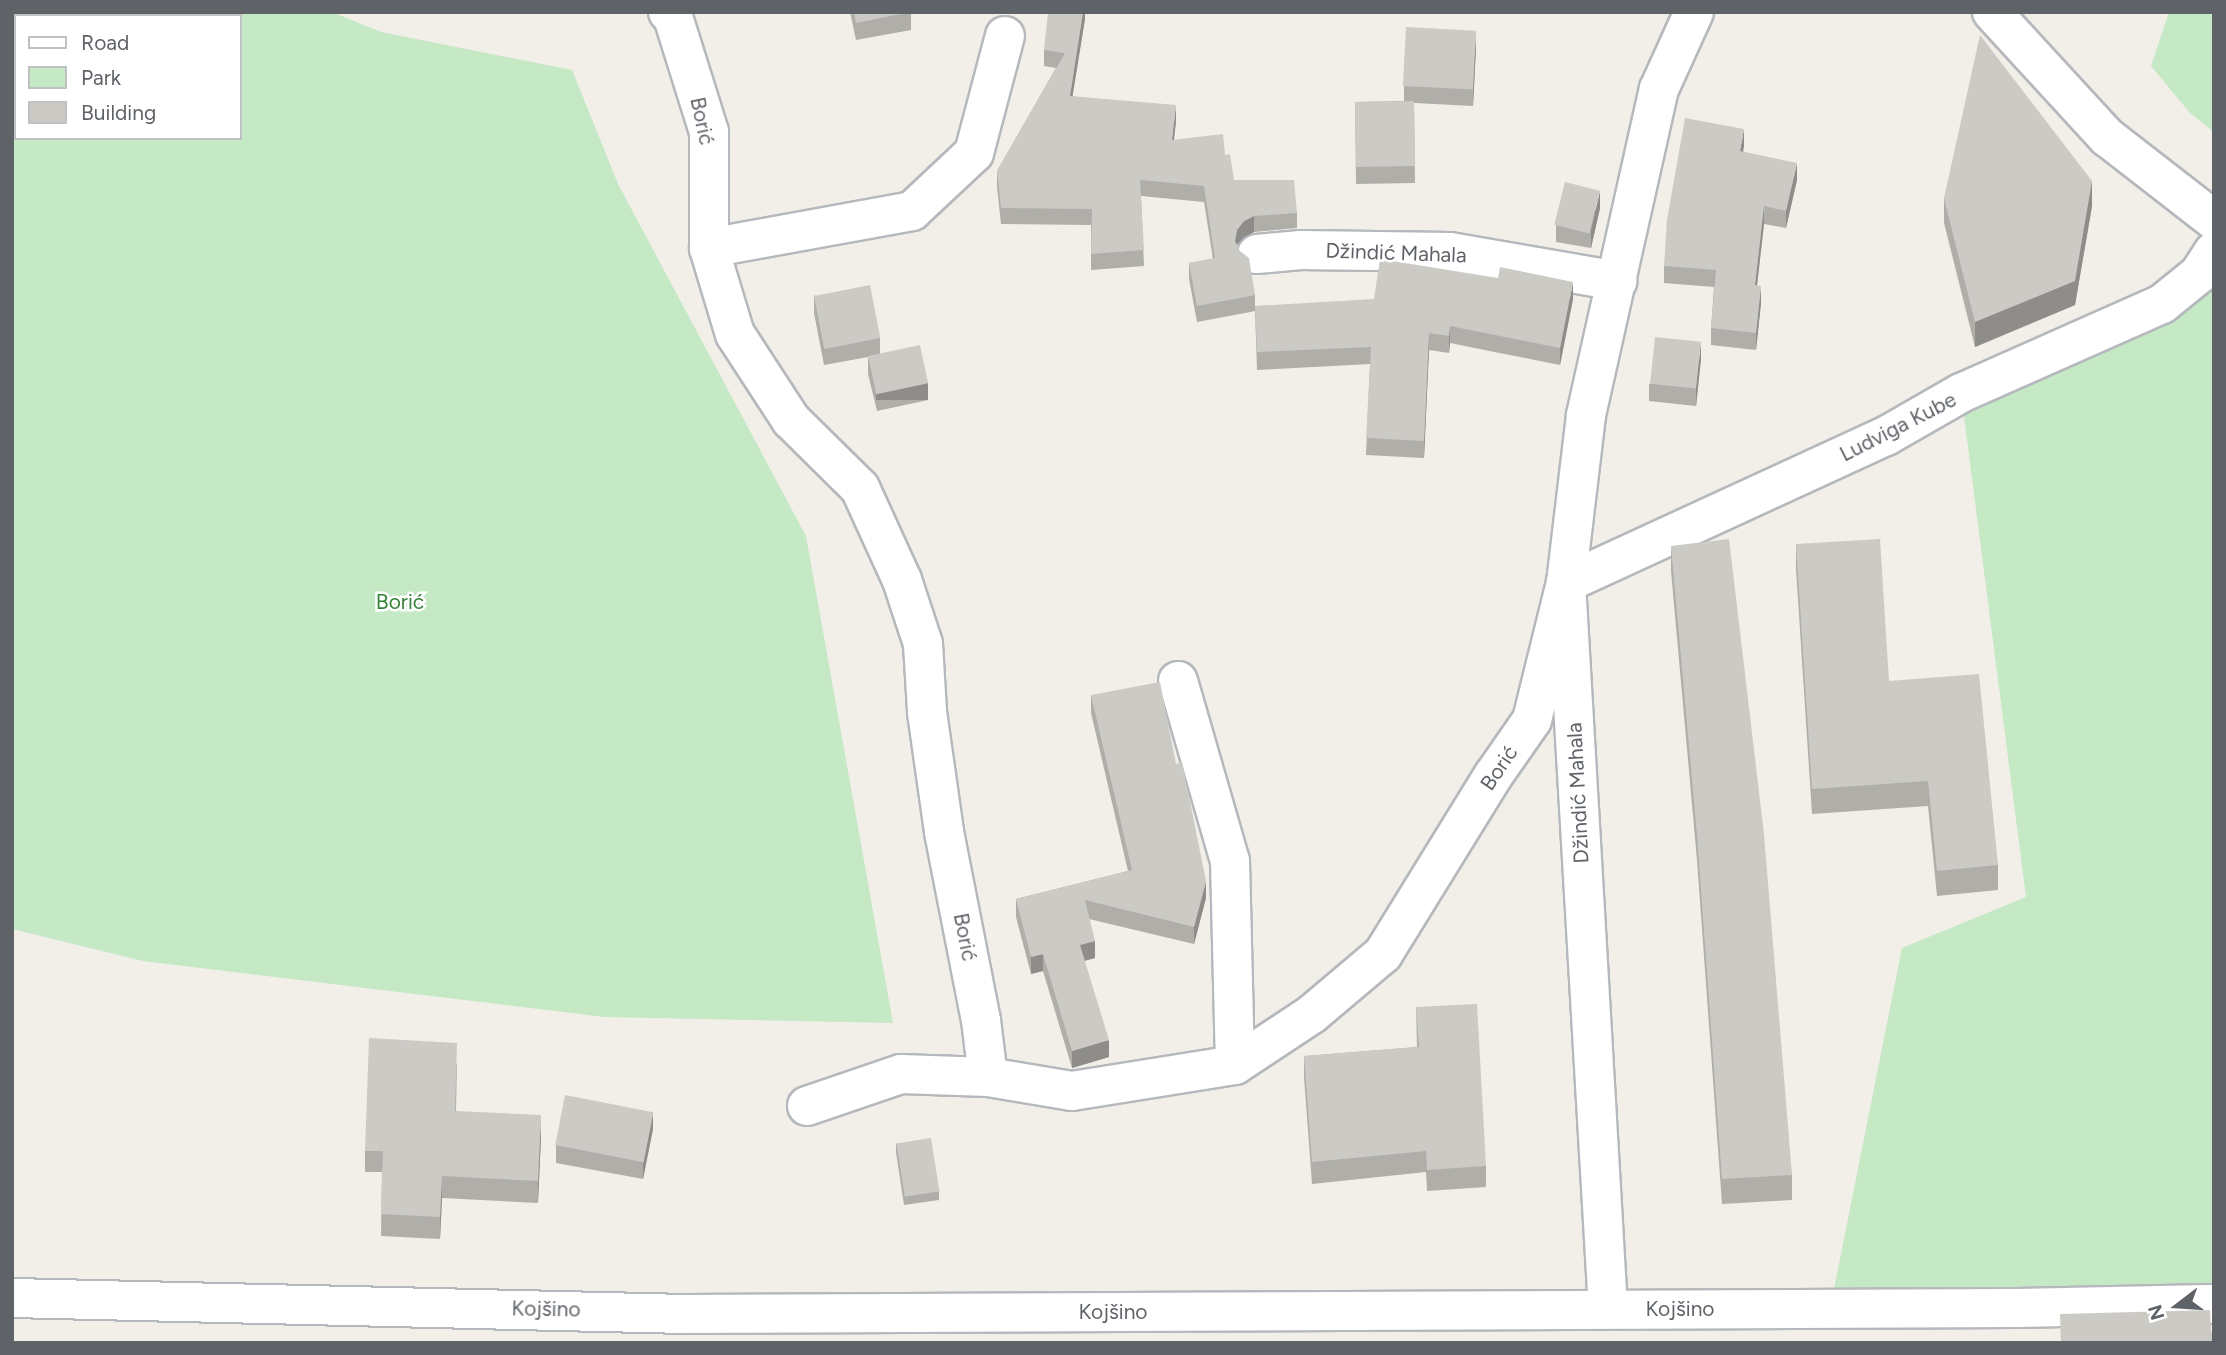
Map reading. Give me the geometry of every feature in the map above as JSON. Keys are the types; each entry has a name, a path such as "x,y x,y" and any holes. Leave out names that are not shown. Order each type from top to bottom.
{"street":[{"name":"Borić","path":"668,12 673,17 709,132 709,248 735,334 791,420 859,488 902,580 923,644 927,712 944,832 982,1020 988,1077 1072,1091 1235,1065 1312,1014 1383,954 1493,776 1532,720 1566,583"},
{"name":"Džindić Mahala","path":"1608,1309 1566,583 1586,415 1659,89 1694,12"},
{"path":"1992,12 2107,137 2214,220"},
{"path":"709,248 912,211 974,153 1005,36"},
{"name":"Džindić Mahala","path":"1257,254 1301,250 1450,252 1618,281"},
{"name":"Ludviga Kube","path":"1566,583 1886,436 1961,393 2162,304 2199,274 2214,251"},
{"path":"1178,681 1230,860 1235,1065"},
{"path":"807,1106 901,1074 988,1077"},
{"name":"Kojšino","path":"12,1298 684,1314 2017,1308 2214,1304"}],"green space":[{"name":"Borić","path":"12,12 332,12 381,32 572,70 618,184 806,536 893,1023 604,1017 143,961 12,929"},
{"path":"2169,12 2214,12 2214,132 2190,113 2151,66"},
{"path":"2214,245 2214,1304 1830,1309 1902,948 2026,897 1961,393 2162,304"}],"building":[{"path":"854,12 911,12 856,23"},
{"path":"1048,12 1083,12 1070,96 1176,105 1172,140 1223,134 1225,155 1230,154 1234,180 1294,180 1297,213 1254,216 1244,221 1237,230 1235,241 1240,251 1249,258 1255,295 1197,306 1189,263 1215,258 1204,186 1140,180 1144,250 1091,254 1092,209 1001,208 997,171 1065,53 1044,50"},
{"path":"1406,27 1476,31 1473,90 1403,86"},
{"path":"1980,35 2092,181 2075,281 1975,322 1944,198"},
{"path":"1414,101 1415,166 1356,167 1355,102"},
{"path":"1685,118 1744,129 1740,151 1797,163 1786,211 1764,206 1755,285 1761,286 1756,333 1711,328 1716,270 1664,266 1667,220"},
{"path":"1565,182 1600,191 1589,233 1554,225"},
{"path":"1380,259 1498,278 1500,267 1573,282 1560,348 1450,326 1449,336 1429,333 1424,441 1366,438 1371,347 1257,352 1255,306 1374,299"},
{"path":"870,285 880,338 824,349 814,296"},
{"path":"1655,337 1701,342 1696,389 1650,384"},
{"path":"920,345 928,383 876,394 868,356"},
{"path":"1729,539 1764,834 1792,1175 1722,1179 1697,835 1671,546"},
{"path":"1880,539 1889,681 1979,674 1998,865 1937,871 1928,781 1812,789 1796,544"},
{"path":"1160,682 1176,764 1182,762 1206,881 1194,927 1085,900 1095,941 1080,945 1109,1040 1072,1051 1043,954 1031,957 1016,899 1132,870 1091,695"},
{"path":"1477,1004 1486,1166 1427,1170 1426,1151 1312,1162 1304,1056 1419,1047 1416,1007"},
{"path":"369,1038 457,1043 455,1111 541,1115 538,1181 442,1176 440,1217 381,1214 383,1151 365,1151"},
{"path":"565,1095 653,1112 644,1162 555,1145"},
{"path":"931,1138 939,1191 905,1197 896,1143"},
{"path":"2210,1310 2214,1343 2061,1343 2060,1314"},
{"path":"748,1342 1020,1343 748,1343"}]}
